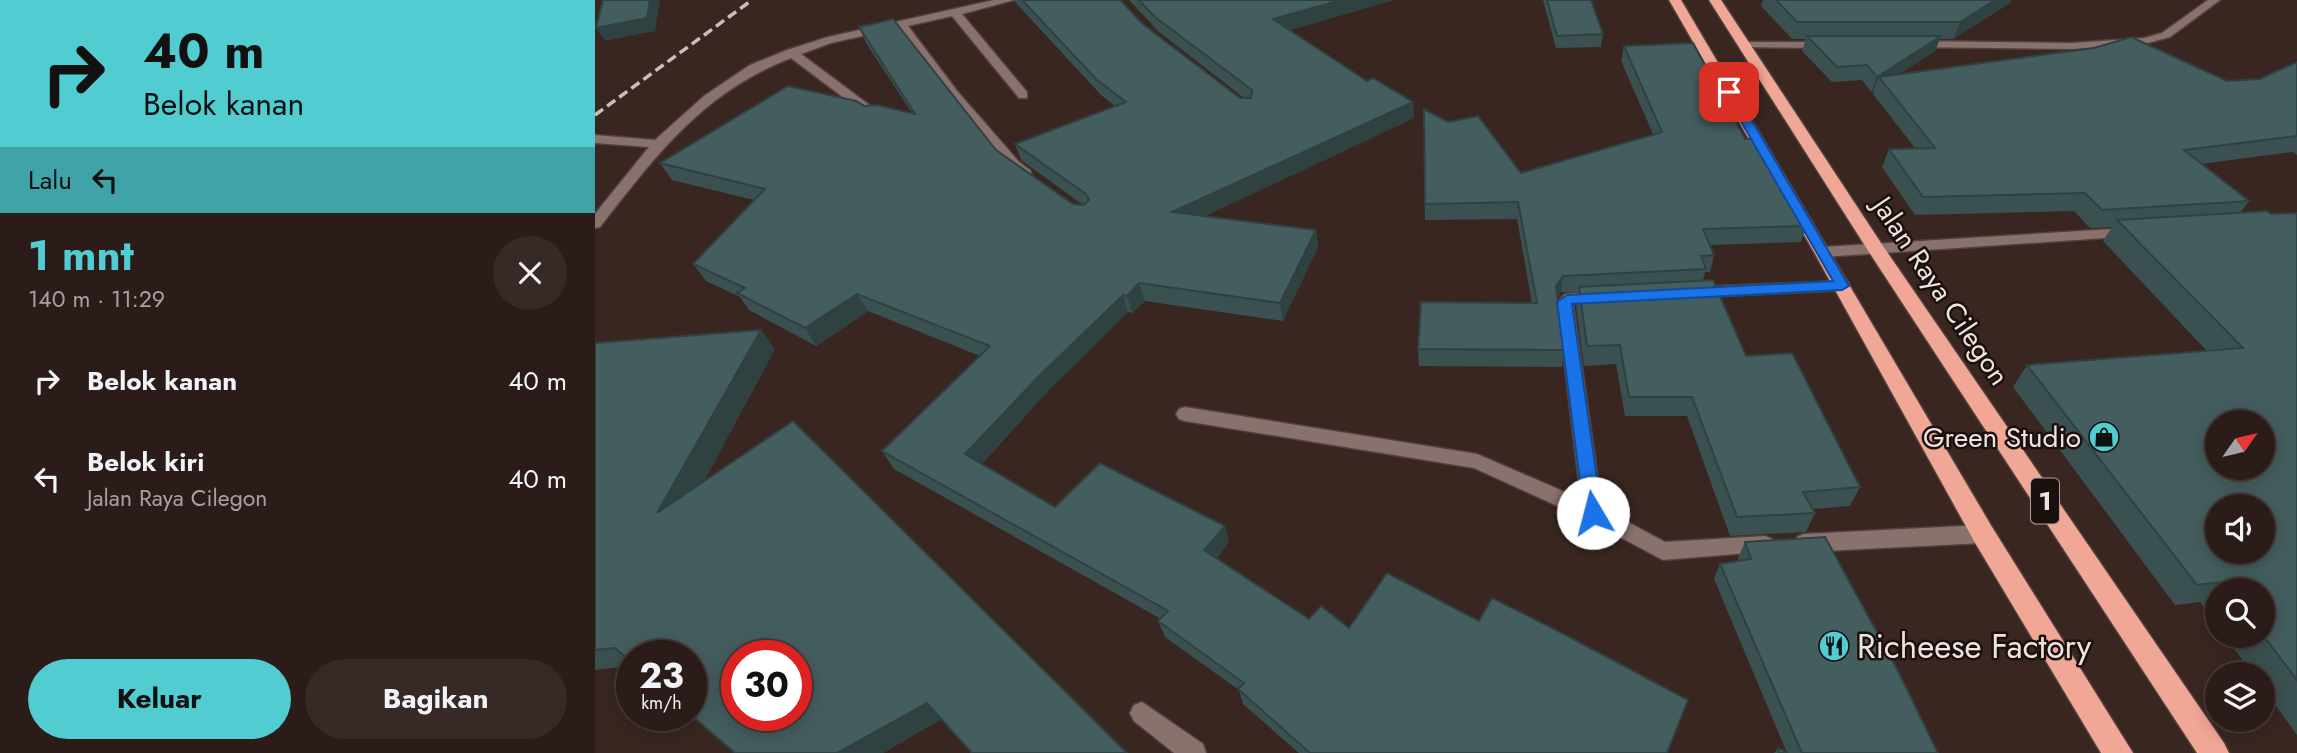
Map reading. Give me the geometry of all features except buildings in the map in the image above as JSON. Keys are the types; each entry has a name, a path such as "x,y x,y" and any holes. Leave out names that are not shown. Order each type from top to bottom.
{"highway":[{"path":"1675,0 1823,252 1983,534 2118,753"},
{"name":"Jalan Raya Cilegon","path":"1715,0 1876,249 2214,753"}],"street":[{"path":"595,224 657,144 708,99 754,68 828,40 1009,0"},
{"path":"1903,44 2072,46 2144,41 2167,35 2215,0"},
{"path":"955,12 1023,94"},
{"path":"901,24 954,96 1014,165 1034,180"},
{"path":"1746,45 1836,45"},
{"path":"791,52 878,117"},
{"path":"595,139 657,144"},
{"path":"1823,252 2147,232"},
{"path":"1676,293 1842,286"},
{"path":"1593,513 1565,302 1571,298 1610,296"},
{"path":"1185,414 1477,461 1593,513 1663,551 1983,534"},
{"path":"1142,713 1194,753"}],"railway":[{"path":"595,115 752,0"}],"place":[{"name":"Green Studio","path":"2104,437"},
{"name":"Richeese Factory","path":"1834,646"}],"route":[{"path":"1593,513 1565,302 1567,299 1842,286 1729,92"}]}
